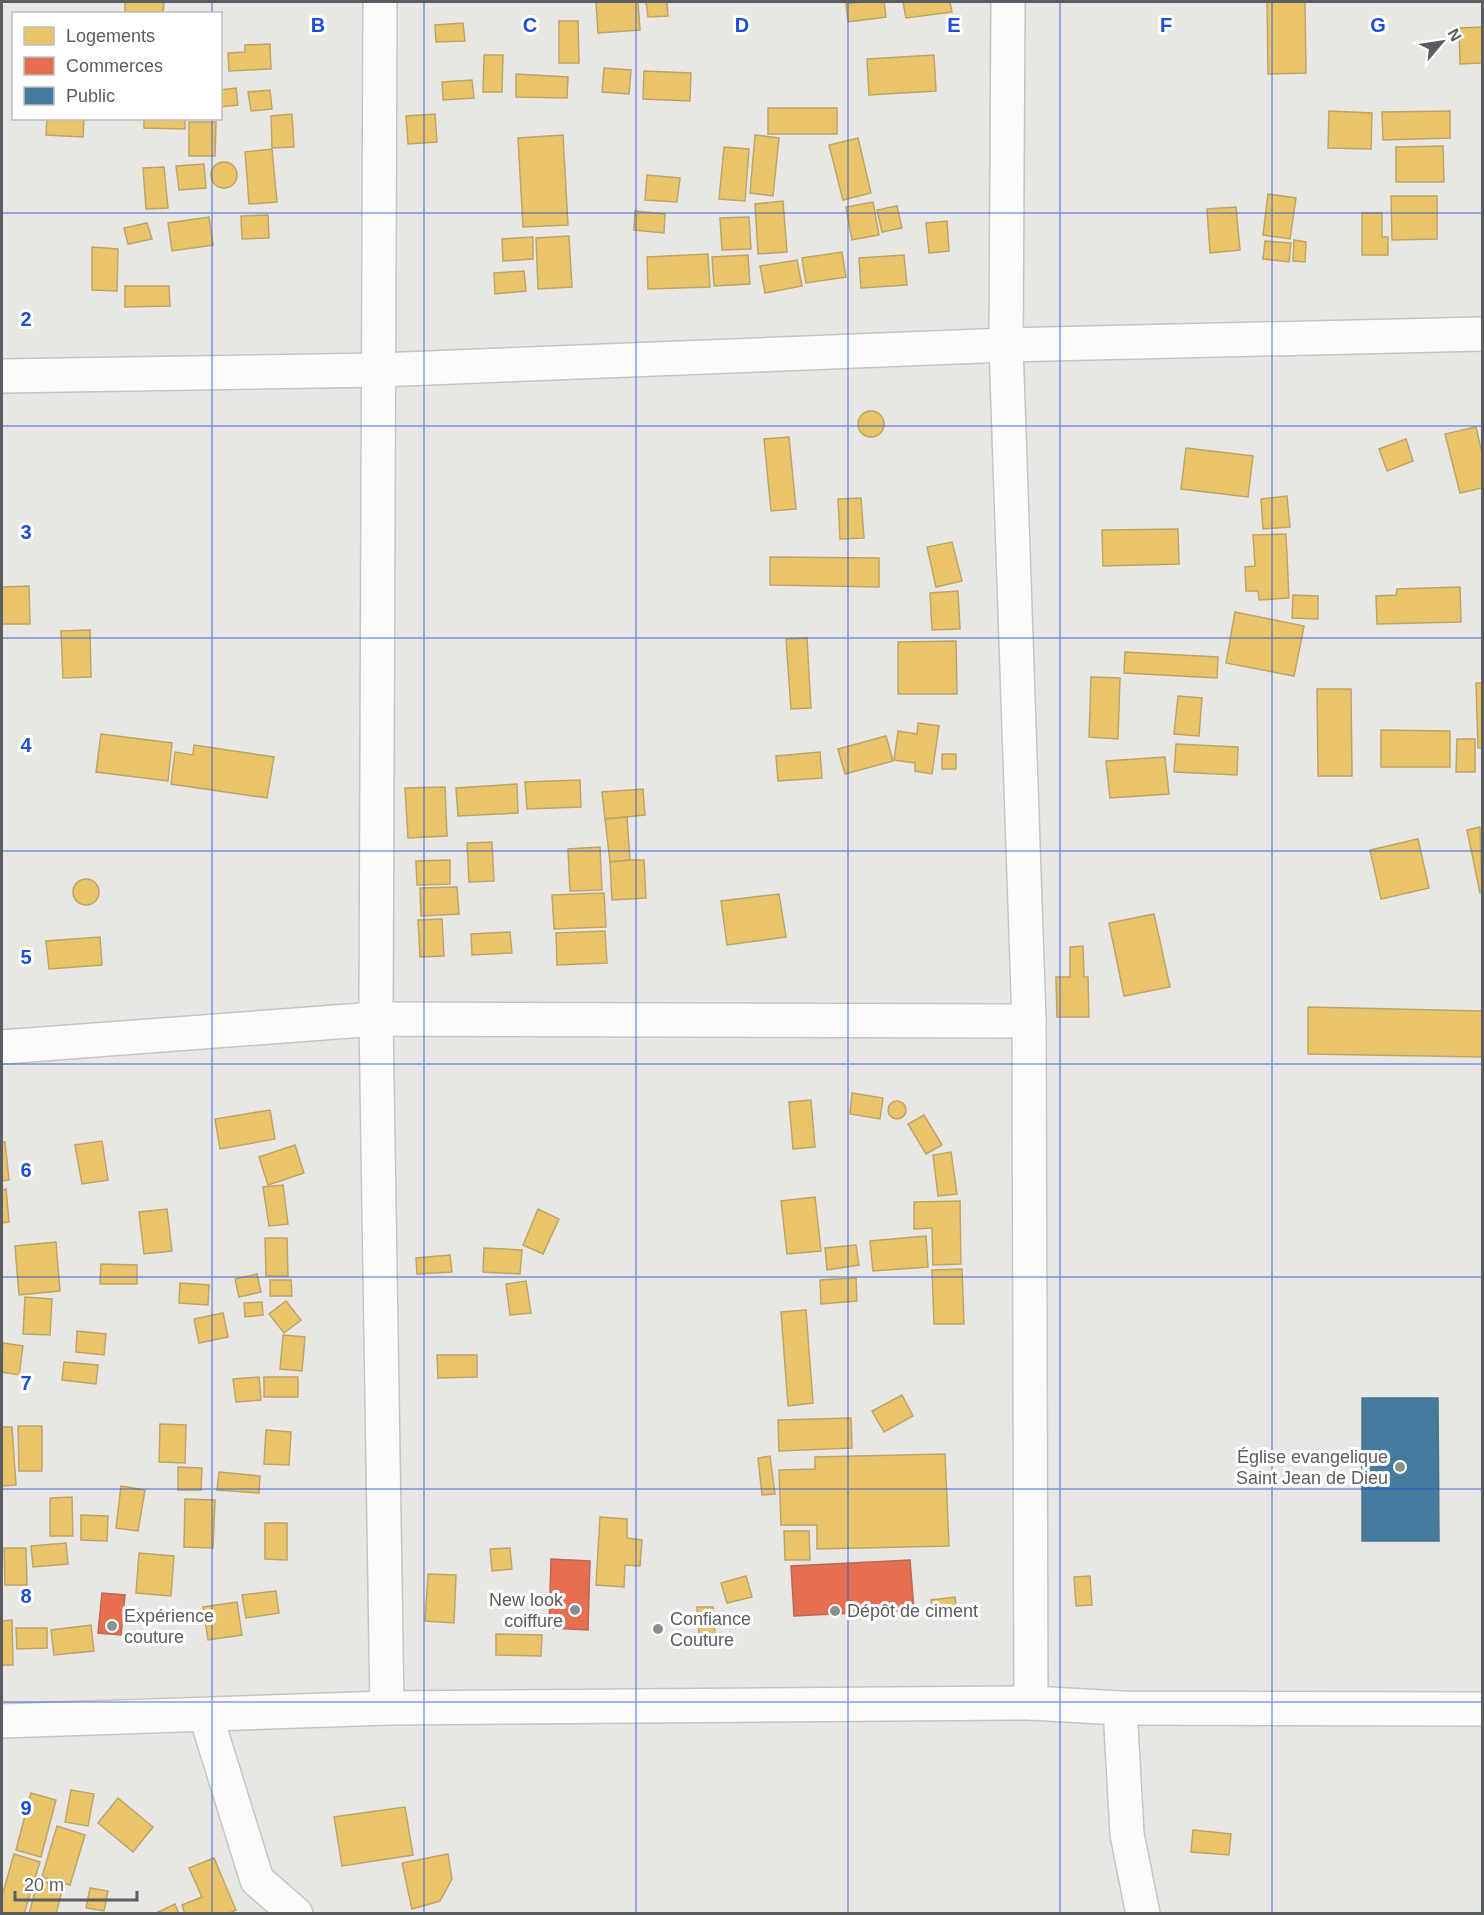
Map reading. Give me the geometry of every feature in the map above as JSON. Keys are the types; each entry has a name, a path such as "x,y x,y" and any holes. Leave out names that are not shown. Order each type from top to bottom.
{"street":[{"path":"380,2 376,1019 387,1708"},
{"path":"1008,2 1006,345 1029,1021 1031,1702"},
{"path":"2,376 379,370 1006,345 1482,334"},
{"path":"2,1047 376,1019 1029,1021"},
{"path":"2,1721 206,1716 387,1708 1031,1702 1120,1708 1482,1709"},
{"path":"1120,1708 1127,1834 1143,1914"},
{"path":"206,1716 257,1880 296,1914"}],"building: Logements":[{"path":"125,2 164,2 163,12 125,12"},
{"path":"596,2 638,2 640,30 598,33"},
{"path":"646,2 667,2 668,16 648,17"},
{"path":"884,2 886,17 848,22 846,4"},
{"path":"903,2 950,2 952,12 906,18"},
{"path":"1267,2 1305,2 1306,73 1268,74"},
{"path":"559,21 578,21 579,63 559,63"},
{"path":"463,23 465,41 436,42 435,25"},
{"path":"1482,27 1482,63 1460,64 1459,28"},
{"path":"270,44 271,69 229,71 228,53 245,52 245,45"},
{"path":"484,55 503,55 502,92 483,92"},
{"path":"934,55 936,91 869,95 867,59"},
{"path":"604,68 631,70 629,94 602,92"},
{"path":"644,71 691,73 690,101 643,99"},
{"path":"516,74 568,77 567,98 516,97"},
{"path":"472,80 474,98 443,100 442,82"},
{"path":"236,88 238,105 222,107 222,90"},
{"path":"270,90 272,109 251,111 248,92"},
{"path":"768,108 837,108 837,134 768,134"},
{"path":"1329,111 1372,113 1371,149 1328,148"},
{"path":"1450,111 1450,138 1383,140 1382,112"},
{"path":"292,114 294,147 272,148 271,116"},
{"path":"435,114 437,142 408,144 406,116"},
{"path":"47,120 84,120 83,137 46,135"},
{"path":"144,120 185,120 185,129 144,128"},
{"path":"189,122 216,122 215,156 189,156"},
{"path":"563,135 568,225 523,227 518,138"},
{"path":"755,135 779,138 773,196 750,193"},
{"path":"858,138 871,193 843,200 829,145"},
{"path":"1443,146 1444,182 1396,182 1396,147"},
{"path":"724,147 749,149 745,201 719,199"},
{"path":"272,149 277,202 249,204 245,152"},
{"path":"224,162 234,165 237,175 234,185 224,188 214,185 211,175 214,165"},
{"path":"204,164 206,188 179,190 176,166"},
{"path":"164,167 168,208 146,209 143,168"},
{"path":"647,175 680,178 677,202 645,200"},
{"path":"1268,194 1296,198 1290,239 1263,235"},
{"path":"1391,196 1437,196 1437,239 1392,240"},
{"path":"783,201 787,252 758,254 755,204"},
{"path":"873,202 879,235 852,240 846,207"},
{"path":"897,206 902,228 882,232 877,210"},
{"path":"1236,207 1240,250 1210,253 1207,209"},
{"path":"635,211 665,214 664,233 634,230"},
{"path":"1362,213 1382,213 1382,237 1388,237 1388,255 1362,255"},
{"path":"268,215 269,238 242,239 241,216"},
{"path":"209,217 213,245 172,251 168,223"},
{"path":"749,217 751,249 722,250 720,218"},
{"path":"947,221 949,251 929,253 926,223"},
{"path":"147,223 152,239 128,244 124,228"},
{"path":"569,236 572,287 538,289 536,238"},
{"path":"533,237 533,259 503,261 502,239"},
{"path":"1294,240 1306,242 1305,262 1293,261"},
{"path":"1265,241 1291,243 1289,262 1263,259"},
{"path":"92,247 118,249 117,291 92,290"},
{"path":"842,252 846,277 806,283 802,258"},
{"path":"708,254 710,287 648,289 647,257"},
{"path":"748,255 750,284 714,286 712,257"},
{"path":"904,255 907,285 861,288 859,258"},
{"path":"797,260 802,286 765,293 760,266"},
{"path":"524,271 526,291 495,294 494,273"},
{"path":"125,286 169,286 170,306 125,307"},
{"path":"871,411 880,415 884,424 880,433 871,437 862,433 858,424 862,415"},
{"path":"1476,427 1482,453 1482,488 1460,493 1445,434"},
{"path":"789,437 796,509 771,511 764,439"},
{"path":"1406,439 1413,461 1387,471 1379,449"},
{"path":"1186,448 1253,456 1248,497 1181,489"},
{"path":"1287,496 1290,527 1263,529 1261,499"},
{"path":"861,498 864,538 840,539 838,499"},
{"path":"1178,529 1179,564 1103,566 1102,530"},
{"path":"1286,534 1289,598 1259,600 1258,591 1246,591 1245,567 1255,566 1253,535"},
{"path":"952,542 962,581 936,587 927,547"},
{"path":"770,557 879,558 879,587 770,585"},
{"path":"29,586 30,624 2,624 2,587"},
{"path":"1460,587 1461,622 1377,624 1376,596 1396,595 1397,589"},
{"path":"958,591 960,629 932,630 930,593"},
{"path":"1293,595 1318,596 1318,619 1292,618"},
{"path":"1235,612 1304,626 1294,676 1226,663"},
{"path":"90,630 91,677 63,678 61,631"},
{"path":"807,638 811,708 791,709 786,639"},
{"path":"956,641 957,694 898,694 898,642"},
{"path":"1125,652 1218,657 1217,678 1124,673"},
{"path":"1091,677 1120,678 1118,739 1089,737"},
{"path":"1476,683 1482,683 1482,748 1478,748"},
{"path":"1317,689 1351,689 1352,776 1318,776"},
{"path":"1178,696 1202,698 1199,736 1174,734"},
{"path":"918,723 939,726 932,774 915,771 915,763 894,760 898,731 917,734"},
{"path":"1381,730 1450,731 1450,767 1381,767"},
{"path":"101,734 172,743 168,781 96,772"},
{"path":"886,736 893,761 845,774 838,749"},
{"path":"1457,739 1475,739 1475,772 1456,772"},
{"path":"1176,744 1238,747 1237,775 1174,772"},
{"path":"194,745 274,757 267,798 171,784 175,752 193,755"},
{"path":"820,752 822,778 778,781 776,756"},
{"path":"942,754 956,754 956,769 942,769"},
{"path":"1165,757 1169,794 1110,798 1106,761"},
{"path":"580,780 581,807 527,809 525,782"},
{"path":"517,784 518,813 458,816 456,788"},
{"path":"445,787 447,836 408,838 405,788"},
{"path":"643,789 645,815 605,819 602,792"},
{"path":"627,817 630,860 610,862 605,819"},
{"path":"1480,827 1482,892 1480,893 1467,830"},
{"path":"1418,839 1429,888 1381,899 1370,850"},
{"path":"492,842 494,881 469,882 467,843"},
{"path":"600,847 602,890 570,891 568,849"},
{"path":"450,860 450,884 417,885 416,861"},
{"path":"644,860 646,898 612,900 610,862"},
{"path":"86,879 95,883 99,892 95,901 86,905 77,901 73,892 77,883"},
{"path":"457,887 459,914 421,916 420,888"},
{"path":"604,893 606,927 554,929 552,895"},
{"path":"779,894 786,937 727,945 721,901"},
{"path":"1154,914 1170,987 1124,996 1109,923"},
{"path":"442,919 444,956 420,957 418,920"},
{"path":"605,931 607,963 557,965 556,933"},
{"path":"510,932 512,953 472,955 471,934"},
{"path":"100,937 102,965 49,969 46,941"},
{"path":"1083,946 1084,977 1088,977 1089,1017 1057,1017 1056,977 1070,977 1070,947"},
{"path":"1308,1007 1482,1011 1482,1057 1308,1054"},
{"path":"852,1093 883,1098 880,1119 850,1114"},
{"path":"811,1100 815,1147 793,1149 789,1102"},
{"path":"897,1101 903,1104 906,1110 903,1116 897,1119 891,1116 888,1110 891,1104"},
{"path":"270,1110 275,1139 220,1149 215,1119"},
{"path":"924,1115 942,1145 926,1154 908,1124"},
{"path":"102,1141 108,1180 82,1184 75,1145"},
{"path":"2,1142 5,1142 9,1180 2,1181"},
{"path":"295,1145 304,1173 268,1185 259,1157"},
{"path":"951,1152 957,1194 938,1196 933,1155"},
{"path":"283,1185 288,1224 269,1226 263,1187"},
{"path":"6,1189 9,1222 2,1223 2,1190"},
{"path":"815,1197 821,1251 787,1254 781,1201"},
{"path":"960,1201 961,1264 933,1265 932,1228 914,1229 914,1202"},
{"path":"167,1209 172,1251 144,1254 139,1212"},
{"path":"538,1209 559,1219 543,1254 523,1245"},
{"path":"926,1236 928,1267 873,1271 870,1241"},
{"path":"265,1238 287,1238 288,1276 266,1276"},
{"path":"56,1242 60,1291 19,1295 15,1246"},
{"path":"856,1245 859,1265 827,1270 825,1248"},
{"path":"484,1248 522,1250 520,1274 483,1272"},
{"path":"450,1255 452,1272 417,1274 416,1258"},
{"path":"101,1264 137,1265 137,1284 100,1284"},
{"path":"962,1269 964,1324 934,1324 932,1270"},
{"path":"257,1274 261,1292 239,1297 235,1279"},
{"path":"856,1278 857,1301 821,1304 820,1280"},
{"path":"270,1280 291,1280 292,1296 270,1296"},
{"path":"526,1281 531,1313 510,1315 506,1284"},
{"path":"180,1283 209,1285 208,1305 179,1303"},
{"path":"25,1297 52,1299 50,1335 23,1334"},
{"path":"286,1301 301,1320 284,1333 269,1314"},
{"path":"262,1302 263,1315 245,1317 244,1303"},
{"path":"806,1310 813,1403 788,1406 781,1312"},
{"path":"223,1313 228,1337 199,1343 194,1319"},
{"path":"77,1331 106,1334 104,1355 76,1352"},
{"path":"283,1335 305,1337 302,1371 280,1369"},
{"path":"3,1343 23,1346 19,1375 2,1372"},
{"path":"437,1355 477,1355 477,1377 438,1378"},
{"path":"64,1362 98,1365 96,1384 62,1380"},
{"path":"259,1377 261,1400 236,1402 233,1379"},
{"path":"264,1377 298,1377 298,1397 264,1397"},
{"path":"902,1395 913,1416 884,1432 872,1411"},
{"path":"851,1418 852,1448 779,1451 778,1420"},
{"path":"160,1424 186,1425 185,1463 159,1462"},
{"path":"18,1426 42,1426 42,1471 19,1471"},
{"path":"2,1427 12,1427 16,1485 2,1486"},
{"path":"266,1430 291,1432 289,1465 264,1464"},
{"path":"945,1454 949,1546 817,1549 817,1525 781,1525 779,1470 815,1469 815,1457"},
{"path":"770,1456 775,1494 762,1495 758,1458"},
{"path":"178,1467 202,1468 201,1490 178,1490"},
{"path":"219,1472 260,1476 259,1493 217,1490"},
{"path":"121,1486 145,1490 138,1531 116,1528"},
{"path":"72,1497 73,1536 50,1536 50,1498"},
{"path":"185,1499 215,1500 213,1548 184,1547"},
{"path":"81,1515 108,1516 107,1541 81,1540"},
{"path":"600,1517 627,1519 627,1538 642,1540 640,1566 625,1565 624,1587 596,1585"},
{"path":"265,1523 287,1523 287,1560 265,1559"},
{"path":"784,1531 809,1531 810,1560 785,1560"},
{"path":"66,1543 68,1564 33,1567 31,1546"},
{"path":"4,1548 26,1548 27,1585 5,1585"},
{"path":"510,1548 512,1569 492,1571 490,1549"},
{"path":"139,1553 174,1556 171,1596 136,1593"},
{"path":"428,1574 456,1575 454,1623 425,1621"},
{"path":"746,1576 752,1597 727,1603 721,1583"},
{"path":"1090,1576 1092,1605 1076,1606 1074,1577"},
{"path":"276,1591 279,1613 246,1618 242,1595"},
{"path":"955,1597 957,1615 934,1618 931,1600"},
{"path":"237,1602 242,1635 208,1640 203,1607"},
{"path":"697,1607 713,1607 715,1634 699,1634"},
{"path":"12,1620 13,1665 2,1665 2,1621"},
{"path":"91,1625 94,1651 54,1655 51,1630"},
{"path":"16,1628 47,1628 47,1648 17,1649"},
{"path":"496,1634 542,1635 541,1656 496,1655"},
{"path":"71,1790 94,1794 88,1826 65,1822"},
{"path":"31,1793 56,1800 41,1857 16,1850"},
{"path":"118,1798 153,1827 133,1852 98,1823"},
{"path":"405,1807 413,1855 342,1866 334,1817"},
{"path":"57,1826 85,1835 70,1885 42,1877"},
{"path":"1193,1830 1231,1834 1229,1855 1191,1852"},
{"path":"14,1854 40,1862 24,1914 2,1914 2,1896"},
{"path":"448,1854 452,1879 440,1901 412,1909 402,1863"},
{"path":"214,1858 236,1910 227,1914 185,1914 182,1905 202,1897 189,1868"},
{"path":"38,1880 63,1887 56,1914 29,1914"},
{"path":"90,1888 108,1891 104,1911 86,1908"},
{"path":"175,1904 179,1914 154,1914"}],"building: Commerces":[{"path":"551,1559 590,1561 588,1630 549,1628"},
{"path":"910,1560 914,1610 794,1616 791,1566"},
{"path":"102,1593 125,1595 121,1635 98,1633"}],"building: Public":[{"path":"1362,1398 1438,1398 1439,1541 1362,1541"}],"place":[{"name":"Église evangelique Saint Jean de Dieu","path":"1400,1467"},
{"name":"New look coiffure","path":"575,1610"},
{"name":"Dépôt de ciment","path":"835,1611"},
{"name":"Expérience couture","path":"112,1626"},
{"name":"Confiance Couture","path":"658,1629"}]}
